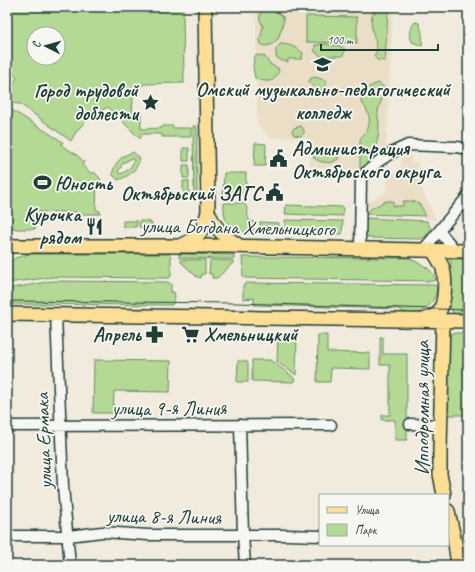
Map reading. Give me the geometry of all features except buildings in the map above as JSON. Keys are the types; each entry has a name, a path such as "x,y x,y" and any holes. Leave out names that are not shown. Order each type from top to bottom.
{"main road":[{"path":"180,246 190,242 198,235 203,228 208,212 205,7"},
{"path":"208,212 213,223 221,234 241,247"},
{"path":"7,255 12,246"},
{"name":"улица Богдана Хмельницкого","path":"12,246 180,246 462,251"},
{"path":"424,320 438,312 443,297 444,274 442,267 428,250"},
{"path":"7,314 468,321"},
{"name":"Ипподромная улица","path":"442,320 440,474 444,494"},
{"path":"449,519 452,543 458,565"}],"street":[{"path":"360,248 361,177 393,152 408,145 457,147 468,149"},
{"path":"428,250 439,231 468,196"},
{"path":"439,231 462,251"},
{"name":"улица Ермака","path":"56,315 62,486 70,565"},
{"path":"410,424 440,425"},
{"path":"240,425 245,565"},
{"name":"улица 9-я Линия","path":"7,426 331,425"},
{"name":"улица 8-я Линия","path":"7,536 68,536 102,532 148,535 287,534 319,536"}],"shaded area":[{"name":"Омский музыкально-педагогический колледж","path":"256,7 393,7 386,152 364,170 310,168 310,141 304,137 270,138 257,124"},
{"path":"403,156 412,156 411,162 418,162 417,179 436,220 427,219 426,216 365,214 366,199 370,201 386,193 389,172 401,172 401,159"}],"green space":[{"path":"7,7 183,7 184,83 144,84 136,90 133,96 132,114 141,114 141,129 162,128 163,126 173,126 173,128 191,128 191,137 162,137 162,134 141,134 141,138 139,138 108,107 86,121 71,141 20,104 9,100 7,97 8,94 17,77 7,70"},
{"path":"267,8 274,9 283,17 284,21 278,39 271,45 264,46 261,44 260,40 263,26 260,20 260,13"},
{"path":"378,8 388,11 385,61 377,60 374,56 377,50 371,22 374,12"},
{"path":"306,16 357,17 357,43 306,42"},
{"path":"415,22 419,23 421,29 422,46 412,42 411,39 411,29"},
{"path":"280,44 289,45 298,49 303,53 302,59 288,59 288,62 282,61 276,57 276,49"},
{"path":"325,44 340,46 346,50 342,56 321,56 315,52 315,45"},
{"path":"257,55 264,56 271,65 278,68 279,71 275,78 265,81 255,78 253,67 254,57"},
{"path":"314,77 326,80 326,89 318,91 309,83 310,79"},
{"path":"379,83 386,89 378,110 379,130 376,147 371,157 363,167 360,168 360,140 369,125 368,113 361,102 364,92"},
{"name":"Юность","path":"7,107 63,142 61,145 77,155 84,162 82,165 92,174 94,172 100,178 100,181 97,181 96,210 100,211 100,214 76,214 76,212 38,212 35,229 17,229 10,227 7,229"},
{"path":"193,126 196,126 197,128 197,195 194,195"},
{"path":"301,126 304,133 301,136 294,135 292,131 294,128"},
{"path":"255,143 266,144 265,166 254,166"},
{"path":"183,148 189,148 189,161 183,161"},
{"path":"326,148 337,153 339,158 333,162 326,162 314,158 312,152 317,149"},
{"path":"133,152 140,158 139,162 132,172 126,177 118,180 112,174 114,169 117,162 122,157","holes":["132,158 134,160 131,167 127,171 120,174 118,172 123,163"]},
{"path":"183,165 189,165 189,178 183,178"},
{"path":"224,173 246,173 246,195 223,194"},
{"path":"183,181 189,181 189,195 186,195 183,191"},
{"path":"386,201 393,201 393,206 403,206 403,201 418,203 426,216 365,214 372,208"},
{"path":"224,203 243,203 246,206 249,220 254,222 254,233 239,231 230,227 225,218"},
{"path":"286,205 343,207 343,216 285,214"},
{"path":"365,218 427,221 431,229 426,236 421,239 370,238 365,235"},
{"path":"285,220 343,221 342,234 285,232"},
{"path":"123,221 137,221 136,227 123,227"},
{"path":"139,221 149,221 153,227 139,227"},
{"path":"260,222 279,223 279,233 260,232"},
{"path":"29,254 169,254 171,256 171,276 169,278 53,277 7,283 7,265 15,258"},
{"path":"179,254 234,255 234,259 179,258"},
{"path":"242,257 409,258 428,269 436,279 433,281 245,278 243,276"},
{"path":"451,259 468,259 468,316 455,316 450,307"},
{"path":"181,260 205,260 205,274 202,274 201,278 197,277 181,262"},
{"path":"210,260 233,261 233,263 217,278 212,278 212,274 209,274"},
{"path":"52,281 167,282 171,284 171,292 174,292 175,297 172,305 7,304 7,289"},
{"path":"246,283 435,285 437,287 435,297 429,306 421,312 411,314 399,309 254,305 254,298 243,299 243,286"},
{"path":"447,333 468,333 468,415 446,415"},
{"path":"318,335 327,335 327,352 370,353 370,369 331,368 330,382 317,382"},
{"path":"278,336 297,336 296,375 277,362"},
{"path":"380,337 383,337 383,354 407,354 407,440 395,440 395,420 382,420 382,415 390,415 390,365 380,365"},
{"path":"94,360 171,361 170,392 114,391 113,413 93,413"},
{"path":"252,360 270,360 292,376 295,380 293,382 252,381"},
{"path":"238,361 246,361 248,363 248,382 237,382"}],"tram line":[{"path":"7,301 237,303 468,310"}],"place":[{"name":"Омский музыкально-педагогический колледж","path":"323,65"},
{"name":"Город трудовой доблести","path":"151,102"},
{"name":"Администрация Октябрьского округа","path":"279,159"},
{"name":"Юность","path":"42,183"},
{"name":"Октябрьский ЗАГС","path":"275,193"},
{"name":"Курочка рядом","path":"94,226"},
{"name":"Апрель","path":"154,334"},
{"name":"Хмельницкий","path":"191,334"}]}
